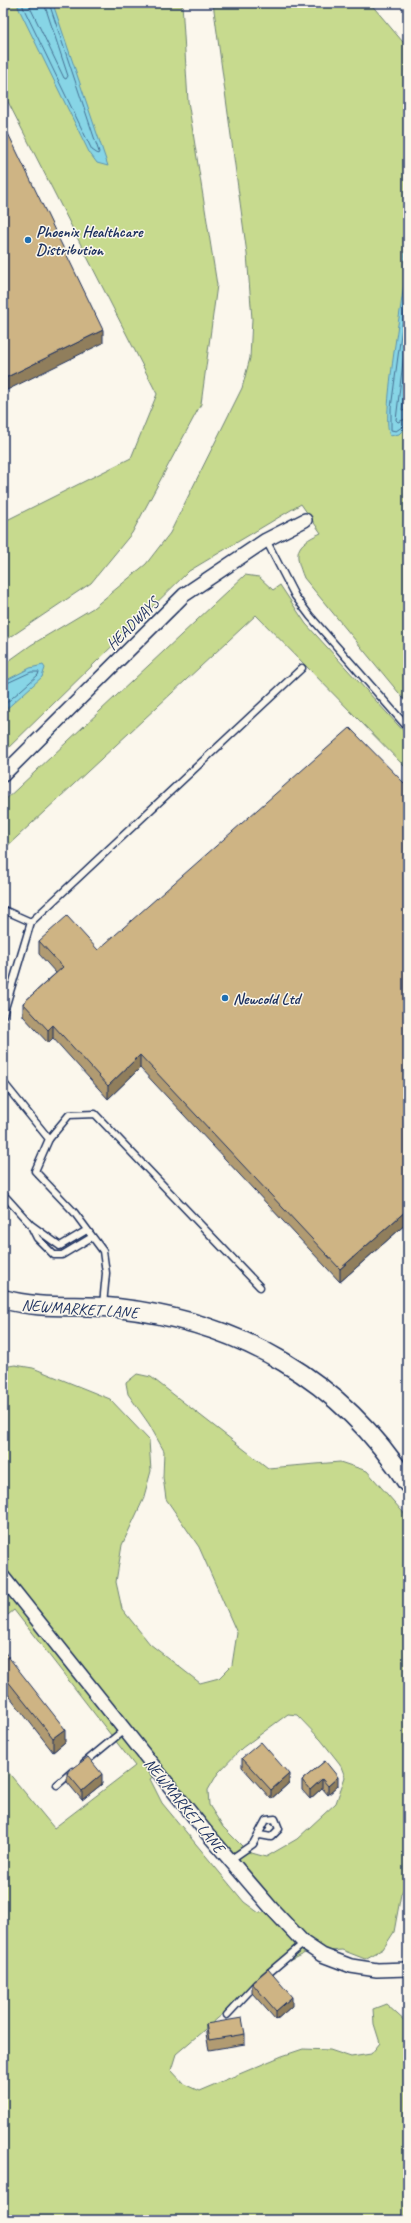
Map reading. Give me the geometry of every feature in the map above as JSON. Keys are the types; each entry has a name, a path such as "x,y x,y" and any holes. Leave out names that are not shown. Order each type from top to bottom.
{"main road":[{"name":"NEWMARKET LANE","path":"3,1299 36,1306 103,1307 150,1313 195,1323 240,1339 288,1363 314,1380 363,1424 388,1454 408,1484"}],"street":[{"name":"HEADWAYS","path":"3,775 184,595 266,540 305,520"},
{"name":"NEWMARKET LANE","path":"3,1577 124,1730 230,1860 304,1943 322,1955 351,1966 377,1970 408,1969"}],"lane":[{"path":"266,540 295,596 310,616 408,728"},
{"path":"3,1015 31,922 302,668"},
{"path":"3,913 4,910 31,922"},
{"path":"3,1082 49,1139"},
{"path":"103,1307 106,1273 102,1251 74,1212 35,1171 49,1139 68,1115 95,1114 260,1287"},
{"path":"3,1194 31,1225 60,1246 87,1230"},
{"path":"31,1225 37,1238 54,1254 62,1255 92,1237"},
{"path":"57,1785 124,1730"},
{"path":"230,1860 253,1844 260,1835"},
{"path":"227,2015 260,1980 304,1943"}],"green space":[{"path":"3,3 182,3 188,101 217,285 201,404 132,533 91,583 3,642 3,522 131,458 157,394 3,92"},
{"path":"213,3 370,3 408,48 408,704 304,578 299,562 299,551 301,546 312,537 321,533 301,504 189,571 3,753 3,665 31,645 93,608 146,564 170,533 242,388 250,358 252,319 247,254"},
{"path":"245,575 259,577 273,590 280,585 306,624 408,736 408,770 256,615 3,850 3,802"},
{"path":"15,1365 33,1368 110,1399 149,1440 151,1471 143,1500 122,1545 116,1582 122,1609 150,1644 200,1683 219,1678 232,1665 237,1633 199,1547 166,1499 163,1477 164,1451 149,1424 128,1394 126,1383 137,1374 151,1377 268,1468 340,1462 367,1471 408,1518 408,1880 401,1894 394,1932 383,1949 365,1959 342,1950 305,1953 279,1966 176,2054 171,2070 184,2084 199,2091 282,2056 303,2049 330,2050 351,2057 371,2054 380,2043 374,2024 373,2009 386,2004 408,2024 408,2220 3,2220 3,1766 54,1828 135,1766 14,1610 3,1619 3,1367","holes":["288,1714 297,1715 321,1740 340,1764 345,1777 336,1803 297,1839 266,1857 248,1852 223,1827 209,1805 208,1790 218,1773 242,1748","158,1773 269,1912 259,1913 244,1902 162,1803 150,1779"]}],"water":[{"path":"19,3 53,4 108,166 97,163 89,152 18,7"},
{"path":"408,235 408,425 399,434 390,436 388,426 388,409 392,363 404,283 405,250"},
{"path":"43,665 45,668 42,677 3,712 3,682 30,668"}],"building":[{"name":"Phoenix Healthcare Distribution","path":"3,123 103,330 3,379"},
{"name":"Newcold Ltd","path":"350,728 408,787 408,1209 340,1269 140,1055 108,1086 53,1025 48,1030 23,1003 63,967 39,941 67,916 98,950"},
{"path":"3,1650 65,1729 53,1738 3,1675"},
{"path":"261,1742 289,1774 271,1790 242,1758"},
{"path":"88,1757 102,1774 82,1791 67,1773"},
{"path":"325,1761 338,1777 328,1786 322,1779 310,1790 302,1780"},
{"path":"268,1969 292,1997 276,2011 252,1983"},
{"path":"242,2018 245,2034 209,2040 206,2024"}],"place":[{"name":"Phoenix Healthcare Distribution","path":"28,240"},
{"name":"Newcold Ltd","path":"225,998"}]}
